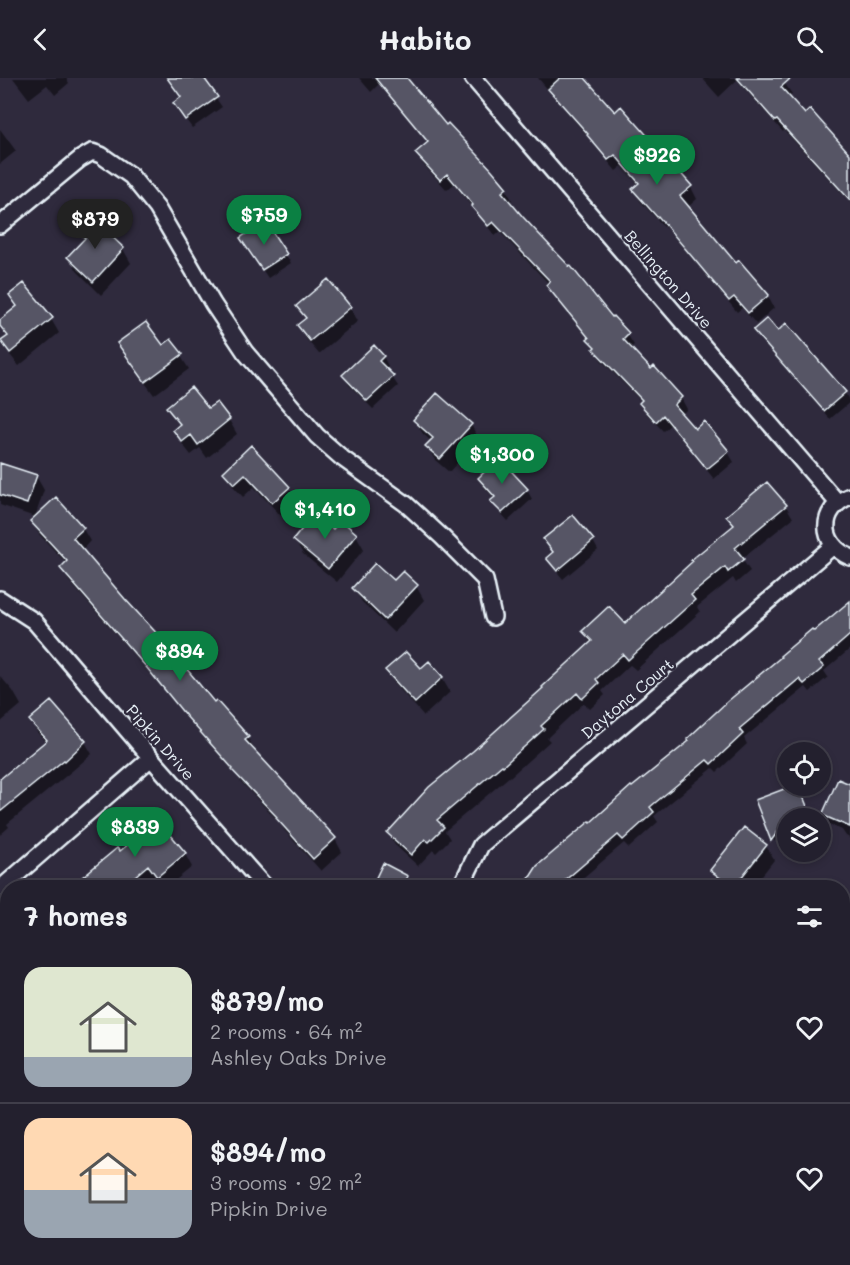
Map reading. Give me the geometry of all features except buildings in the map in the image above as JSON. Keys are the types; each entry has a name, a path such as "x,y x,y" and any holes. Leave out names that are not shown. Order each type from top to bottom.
{"street":[{"name":"Bellington Drive","path":"472,78 844,499"},
{"path":"0,225 80,159 92,152 101,155 131,176 157,208 213,304 245,352 317,436 342,458 406,504 485,580 493,617"},
{"path":"844,499 833,507 826,527 833,546 850,557"},
{"name":"Daytona Court","path":"464,880 481,845 833,546"},
{"name":"Pipkin Drive","path":"0,599 34,621 259,880"},
{"path":"10,880 151,758"}]}
